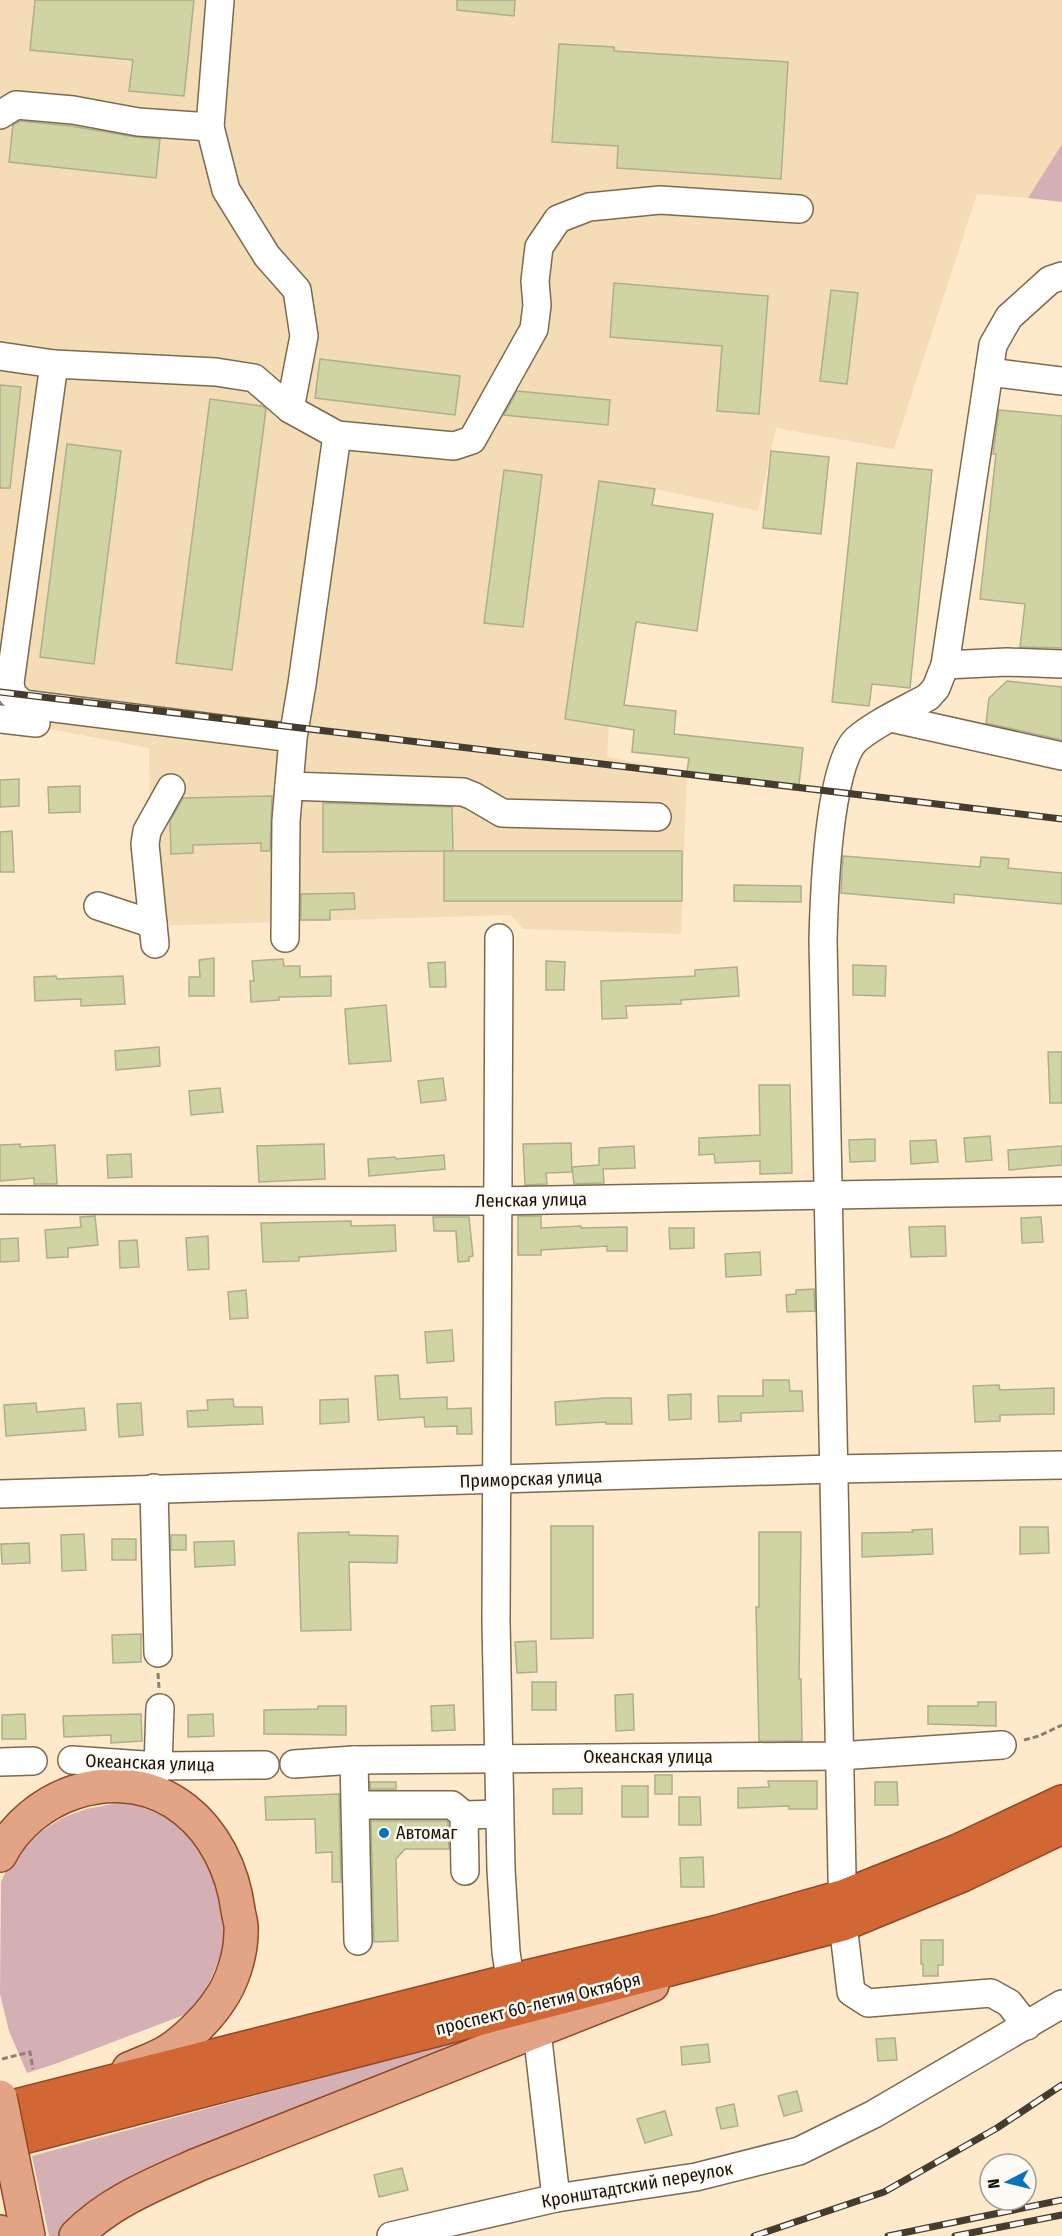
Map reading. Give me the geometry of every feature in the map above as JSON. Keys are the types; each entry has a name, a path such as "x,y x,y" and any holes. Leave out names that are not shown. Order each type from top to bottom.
{"highway":[{"name":"проспект 60-летия Октября","path":"0,2110 86,2088 521,2007 718,1932 842,1911 958,1851 1062,1802"},
{"name":"проспект 60-летия Октября","path":"0,2143 726,1955 842,1911 962,1875 1062,1827"}],"main road":[{"path":"0,1855 6,1844 29,1818 56,1798 89,1788 126,1786 154,1779 163,1795 192,1815 217,1844 235,1886 241,1932 234,1971 220,2000 205,2020 165,2054 86,2088"},
{"path":"75,2236 102,2213 121,2202 521,2007"},
{"path":"0,2097 25,2221"}],"street":[{"path":"220,0 210,127 226,190 267,256 297,290 304,336 291,409"},
{"path":"0,115 16,105 73,110 138,122 210,127"},
{"path":"0,356 54,364 216,372 254,378 291,409 337,435 454,446 472,440 534,329 537,305 535,280 539,247 558,219 589,207 660,200 799,208"},
{"path":"1027,2026 1009,2003 991,1993 868,2003 851,1992 842,1911 823,940 824,890 836,793 847,753 856,740 928,697 936,688 945,665 993,345 1009,317 1050,280 1062,276"},
{"path":"54,364 10,683 12,694 23,704 293,738"},
{"path":"989,372 1062,381"},
{"path":"285,938 286,821 293,738 337,435"},
{"path":"945,665 1007,662 1062,664"},
{"path":"891,718 1062,756"},
{"path":"0,719 36,723"},
{"path":"289,786 463,792 502,813 657,817"},
{"path":"98,906 154,934 145,844 147,831 171,788"},
{"path":"499,938 496,1622 501,1869 521,2007 556,2198"},
{"name":"Ленская улица","path":"0,1200 498,1201 1062,1191"},
{"name":"Приморская улица","path":"0,1494 833,1469 1062,1465"},
{"path":"154,1488 158,1653"},
{"path":"154,1779 160,1708"},
{"name":"Океанская улица","path":"294,1764 354,1760 839,1756 1002,1745"},
{"name":"Океанская улица","path":"72,1760 154,1779 265,1765"},
{"path":"354,1760 358,1941"},
{"path":"0,1762 33,1761"},
{"path":"356,1805 452,1805 464,1815 500,1814"},
{"path":"464,1815 465,1871"},
{"name":"Кронштадтский переулок","path":"391,2236 556,2198 696,2177 800,2151 874,2114 1062,2004"}],"path":[{"path":"158,1653 160,1708"},
{"path":"1002,1745 1039,1736 1062,1725"},
{"path":"2,2059 30,2052 33,2069"}],"shaded area":[{"path":"0,0 1062,0 1062,144 1028,198 977,194 894,449 776,428 758,511 655,489 599,482 565,719 609,726 607,757 687,772 681,934 523,929 511,915 151,926 149,748 45,728 0,711"},
{"path":"1062,144 1062,202 1028,198"},
{"path":"118,1803 145,1806 173,1815 207,1858 220,1891 225,1946 197,2010 27,2073 9,2031 0,1994 1,1882 12,1857 31,1838 62,1818 86,1809"},
{"path":"526,2026 61,2236 49,2236 32,2156 468,2038"}],"building":[{"path":"35,0 194,0 184,96 129,91 133,60 30,50"},
{"path":"457,0 515,0 514,16 457,10"},
{"path":"559,44 614,47 614,51 788,62 781,179 617,168 618,146 552,142"},
{"path":"20,121 160,139 156,178 9,162 13,125"},
{"path":"614,283 768,296 759,414 717,411 722,346 610,337"},
{"path":"831,290 858,293 847,384 820,381"},
{"path":"320,359 460,376 455,415 315,398"},
{"path":"0,385 21,387 10,488 0,488"},
{"path":"517,391 610,400 608,425 504,415"},
{"path":"210,399 262,406 266,409 232,670 176,663"},
{"path":"999,410 1062,416 1062,648 1020,647 1025,604 980,599"},
{"path":"67,444 121,451 94,664 40,657"},
{"path":"771,451 829,457 821,534 763,528"},
{"path":"857,463 932,470 910,688 872,684 869,706 832,702"},
{"path":"504,470 542,475 523,627 484,623"},
{"path":"599,481 655,489 652,505 713,514 697,631 636,622 624,705 676,711 674,734 803,748 799,785 687,772 689,758 632,752 634,730 565,719"},
{"path":"1007,681 1062,687 1062,740 986,723 989,698"},
{"path":"19,779 19,806 0,807 0,780"},
{"path":"80,786 80,812 49,813 48,787"},
{"path":"272,796 270,851 261,851 261,843 193,845 193,853 171,854 170,821 183,798"},
{"path":"323,803 452,807 453,851 323,852"},
{"path":"12,831 14,872 0,872 0,832"},
{"path":"444,851 682,851 682,901 444,901"},
{"path":"843,856 980,867 981,857 1009,859 1008,868 1062,873 1062,904 954,894 954,903 841,893"},
{"path":"734,885 801,886 801,902 734,901"},
{"path":"354,893 355,909 330,910 330,920 301,920 301,894"},
{"path":"214,958 214,996 189,996 189,977 200,977 199,960"},
{"path":"283,959 284,966 300,966 300,977 331,976 331,996 279,997 279,1000 251,1002 250,981 254,981 252,961"},
{"path":"546,961 565,962 564,990 546,990"},
{"path":"445,962 446,987 430,987 428,963"},
{"path":"853,965 886,966 885,996 853,995"},
{"path":"737,967 739,996 681,1000 681,1004 626,1006 627,1018 602,1019 601,981 695,976 695,970"},
{"path":"56,976 57,979 123,976 125,1004 81,1006 81,999 35,1001 34,977"},
{"path":"386,1005 391,1061 349,1064 345,1009"},
{"path":"159,1047 160,1066 116,1070 115,1051"},
{"path":"1048,1052 1062,1052 1062,1103 1050,1103"},
{"path":"443,1078 446,1100 421,1103 418,1081"},
{"path":"759,1085 790,1085 792,1173 760,1174 760,1161 715,1163 714,1154 699,1155 699,1138 760,1135"},
{"path":"220,1088 223,1112 191,1115 189,1091"},
{"path":"990,1136 992,1160 966,1162 964,1138"},
{"path":"875,1139 875,1161 850,1162 849,1140"},
{"path":"936,1140 938,1162 911,1164 910,1141"},
{"path":"571,1143 572,1172 546,1173 547,1184 525,1185 523,1144"},
{"path":"20,1144 20,1147 55,1145 57,1184 34,1184 34,1178 0,1181 0,1145"},
{"path":"324,1144 325,1179 259,1182 257,1146"},
{"path":"634,1146 635,1168 603,1169 604,1183 574,1184 572,1167 599,1165 599,1148"},
{"path":"1062,1146 1062,1165 1009,1170 1008,1150"},
{"path":"131,1154 132,1177 108,1178 107,1155"},
{"path":"444,1155 445,1169 369,1176 368,1159"},
{"path":"95,1216 98,1245 68,1248 68,1257 47,1258 45,1230 81,1227 80,1217"},
{"path":"518,1216 541,1216 541,1228 627,1227 627,1251 607,1251 607,1246 541,1250 541,1255 518,1255"},
{"path":"433,1217 469,1217 473,1256 469,1257 469,1261 458,1262 456,1231 434,1231"},
{"path":"1041,1217 1043,1242 1022,1243 1021,1218"},
{"path":"351,1221 351,1226 395,1225 396,1251 299,1257 299,1261 263,1262 261,1223"},
{"path":"945,1226 946,1256 911,1257 909,1227"},
{"path":"669,1228 694,1228 694,1248 670,1249"},
{"path":"208,1236 209,1269 188,1270 186,1238"},
{"path":"18,1238 19,1261 0,1262 0,1239"},
{"path":"137,1240 139,1267 120,1268 119,1241"},
{"path":"760,1252 761,1275 726,1277 725,1254"},
{"path":"814,1289 815,1311 787,1312 786,1295 796,1294 796,1290"},
{"path":"246,1290 248,1318 230,1319 228,1292"},
{"path":"452,1330 454,1361 427,1363 425,1332"},
{"path":"398,1375 400,1399 447,1397 447,1409 471,1408 472,1434 457,1434 457,1426 425,1427 424,1417 378,1420 375,1376"},
{"path":"763,1380 789,1380 790,1391 802,1391 803,1411 741,1413 741,1421 719,1422 718,1396 763,1396"},
{"path":"999,1385 1000,1390 1054,1388 1054,1414 1000,1415 1000,1421 975,1422 973,1386"},
{"path":"691,1394 691,1419 669,1420 668,1395"},
{"path":"631,1398 632,1424 606,1424 606,1422 556,1425 555,1402"},
{"path":"233,1399 234,1407 262,1407 263,1424 188,1427 187,1411 208,1410 207,1400"},
{"path":"348,1399 349,1422 320,1424 320,1400"},
{"path":"36,1403 37,1412 84,1408 86,1430 6,1436 4,1405"},
{"path":"141,1403 143,1435 119,1437 117,1404"},
{"path":"551,1526 593,1526 593,1638 551,1639"},
{"path":"1020,1527 1048,1527 1049,1553 1020,1554"},
{"path":"932,1529 933,1554 862,1557 862,1533 913,1532 912,1530"},
{"path":"349,1532 349,1535 398,1536 397,1563 349,1562 351,1630 301,1631 298,1533"},
{"path":"759,1532 801,1532 799,1679 801,1679 802,1741 759,1741 756,1607 759,1607"},
{"path":"84,1534 86,1570 62,1571 61,1535"},
{"path":"171,1535 186,1535 186,1550 171,1550"},
{"path":"112,1539 136,1539 136,1560 112,1560"},
{"path":"234,1541 235,1565 195,1567 194,1542"},
{"path":"29,1543 30,1563 2,1564 1,1544"},
{"path":"141,1634 141,1662 113,1663 112,1635"},
{"path":"536,1641 537,1672 517,1673 515,1642"},
{"path":"532,1682 556,1682 556,1710 532,1710"},
{"path":"633,1694 634,1730 616,1731 615,1695"},
{"path":"978,1702 996,1702 996,1726 928,1724 928,1706 978,1706"},
{"path":"454,1705 455,1730 432,1731 431,1706"},
{"path":"318,1706 346,1706 346,1735 264,1734 264,1710 318,1709"},
{"path":"25,1714 26,1739 2,1739 2,1715"},
{"path":"141,1714 142,1741 111,1743 111,1735 64,1737 63,1716"},
{"path":"213,1714 214,1736 188,1737 188,1715"},
{"path":"655,1775 672,1775 672,1794 655,1794"},
{"path":"768,1781 817,1781 817,1809 789,1809 789,1806 738,1808 738,1788 769,1787"},
{"path":"370,1782 396,1782 396,1789 370,1789"},
{"path":"875,1782 897,1782 898,1805 875,1805"},
{"path":"622,1786 648,1786 648,1817 622,1817"},
{"path":"582,1788 582,1814 553,1814 553,1789"},
{"path":"339,1794 341,1882 332,1882 332,1852 316,1853 315,1819 266,1820 265,1797"},
{"path":"679,1797 700,1797 701,1825 679,1825"},
{"path":"371,1821 448,1822 449,1849 405,1849 396,1859 398,1941 374,1942"},
{"path":"703,1857 704,1887 681,1887 680,1858"},
{"path":"921,1940 943,1940 943,1965 938,1965 938,1976 923,1976"},
{"path":"895,2038 897,2060 878,2061 876,2039"},
{"path":"708,2044 710,2062 682,2065 681,2047"},
{"path":"797,2091 802,2111 784,2116 778,2096"},
{"path":"734,2104 738,2126 721,2129 716,2108"},
{"path":"665,2111 672,2135 645,2143 637,2119"},
{"path":"402,2168 408,2190 379,2197 374,2175"}],"railway":[{"path":"0,692 1062,819"},
{"path":"754,2236 884,2192 997,2128 1062,2085"},
{"path":"888,2236 1062,2200"},
{"path":"955,2236 1062,2215"}],"place":[{"name":"Автомаг","path":"384,1833"}]}
